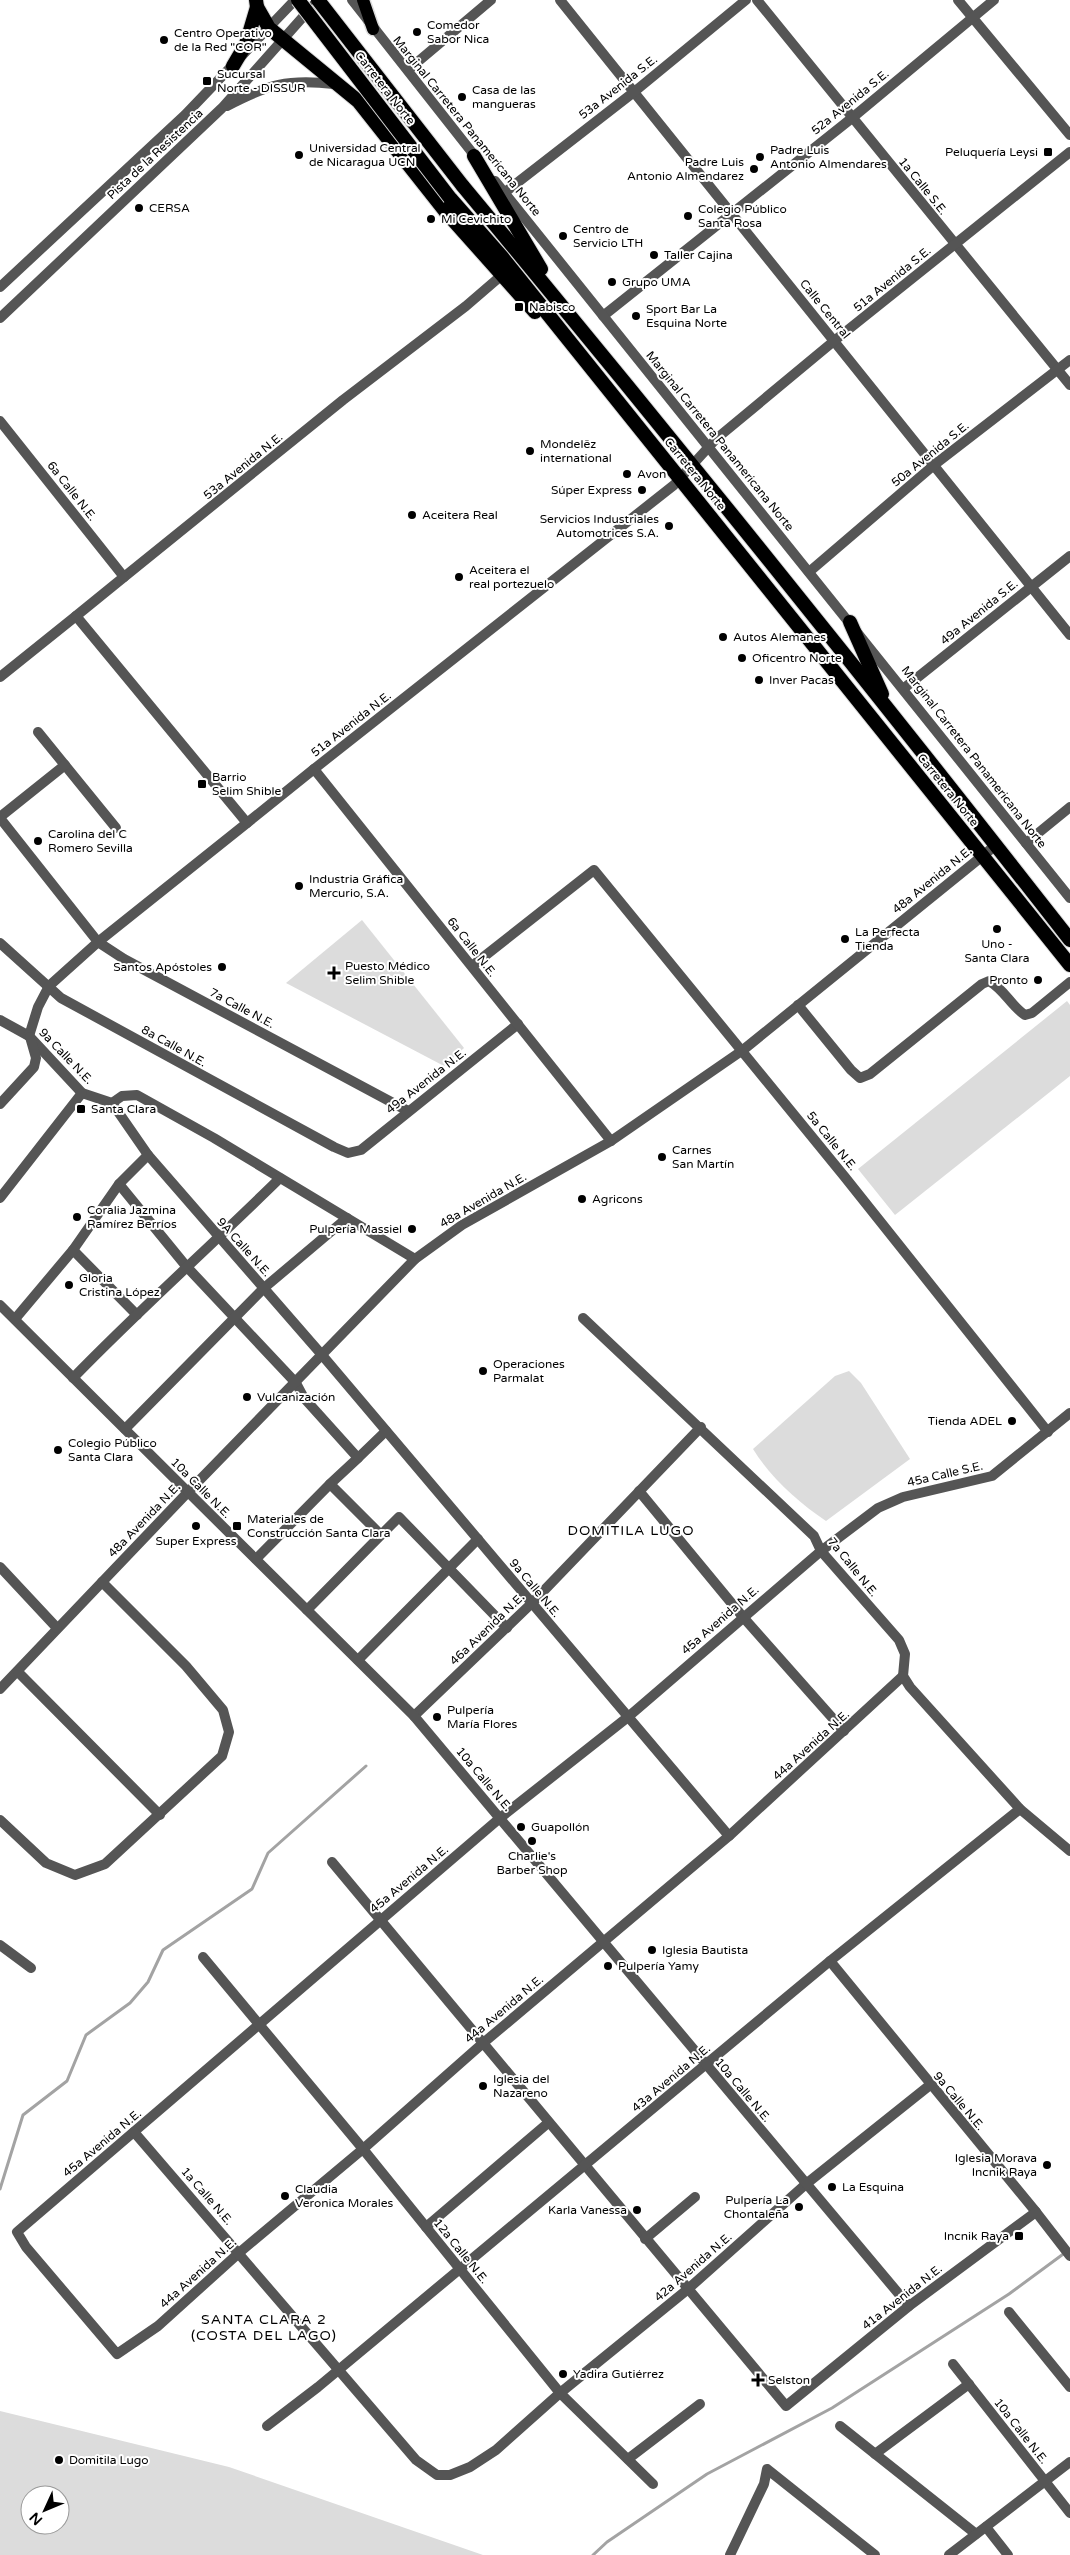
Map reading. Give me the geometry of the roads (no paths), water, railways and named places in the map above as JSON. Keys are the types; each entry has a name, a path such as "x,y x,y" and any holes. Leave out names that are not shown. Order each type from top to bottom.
{"highway":[{"name":"Carretera Norte","path":"297,0 450,198 502,257 1070,965"},
{"name":"Carretera Norte","path":"318,0 462,184 890,710 1070,940"},
{"path":"256,4 269,28 281,40 334,84 358,101 445,211 564,346 610,391"},
{"path":"233,66 246,44 256,4"},
{"path":"474,156 563,306"},
{"path":"850,622 890,710"}],"main road":[{"path":"364,0 373,29"}],"street":[{"name":"Pista de la Resistencia","path":"0,287 145,152 297,0"},
{"name":"Pista de la Resistencia","path":"0,318 222,108 318,0"},
{"name":"Marginal Carretera Panamericana Norte","path":"352,0 474,156 1070,898"},
{"path":"408,70 491,0"},
{"name":"Calle Central","path":"560,0 1070,635"},
{"name":"53a Avenida S.E.","path":"504,193 634,92 746,0"},
{"name":"1a Calle S.E.","path":"757,0 1070,386"},
{"path":"958,0 1070,135"},
{"name":"52a Avenida S.E.","path":"603,316 852,118 994,0"},
{"path":"222,108 258,90 288,81 334,84"},
{"name":"51a Avenida S.E.","path":"709,448 834,341 1070,152"},
{"name":"53a Avenida N.E.","path":"0,677 344,400 466,306 502,275"},
{"name":"50a Avenida S.E.","path":"809,572 934,465 1070,360"},
{"name":"6a Calle N.E.","path":"0,421 124,577"},
{"name":"51a Avenida N.E.","path":"29,1036 38,1008 48,986 98,942 680,479 709,448"},
{"name":"49a Avenida S.E.","path":"903,689 1070,556"},
{"path":"76,616 247,823"},
{"path":"38,732 116,828"},
{"path":"0,817 65,765"},
{"name":"6a Calle N.E.","path":"314,769 611,1141"},
{"path":"1026,843 1070,807"},
{"name":"7a Calle N.E.","path":"0,817 98,942 124,959 408,1110"},
{"name":"48a Avenida N.E.","path":"0,1689 415,1258 462,1225 611,1141 743,1050 996,844"},
{"name":"5a Calle N.E.","path":"472,966 594,870 743,1050 1048,1432"},
{"name":"8a Calle N.E.","path":"0,943 61,998 348,1153"},
{"path":"798,1005 851,1070 860,1078 870,1074 982,984 989,981 996,985 1019,1011 1025,1014 1032,1014 1070,982"},
{"name":"9a Calle N.E.","path":"1,1023 29,1036 82,1093 112,1103"},
{"name":"49a Avenida N.E.","path":"348,1153 361,1150 408,1110 518,1024"},
{"path":"0,1104 34,1067 36,1058 29,1036"},
{"path":"0,1198 82,1093"},
{"path":"15,1319 73,1250 119,1184 148,1155 112,1103 122,1096 137,1095 415,1258"},
{"name":"9A Calle N.E.","path":"148,1155 322,1355"},
{"path":"74,1378 186,1266 219,1238 280,1178"},
{"path":"119,1184 186,1266 296,1383 304,1398 358,1458"},
{"path":"125,1429 264,1288 347,1218"},
{"path":"73,1250 137,1315"},
{"name":"10a Calle N.E.","path":"0,1305 414,1716 909,2306"},
{"name":"7a Calle N.E.","path":"583,1318 701,1427 814,1536 821,1551 899,1640 905,1654 903,1676"},
{"name":"9a Calle N.E.","path":"322,1355 729,1836"},
{"name":"45a Calle S.E.","path":"821,1551 878,1508 903,1497 992,1476 1070,1413"},
{"name":"46a Avenida N.E.","path":"414,1716 532,1603 701,1427"},
{"path":"256,1559 330,1484 386,1431"},
{"path":"330,1484 381,1536"},
{"path":"639,1492 743,1617 844,1731"},
{"path":"307,1610 399,1517 507,1628"},
{"path":"358,1660 478,1539"},
{"name":"45a Avenida N.E.","path":"117,2354 26,2248 17,2232 260,2026 380,1920 500,1818 628,1717 821,1551"},
{"path":"0,1567 57,1628"},
{"path":"0,1820 46,1863 75,1875 105,1864 160,1816 222,1756 229,1732 223,1710 186,1666 102,1582"},
{"path":"18,1672 160,1816"},
{"path":"903,1676 910,1687 1020,1809 1070,1851"},
{"name":"44a Avenida N.E.","path":"117,2354 158,2326 240,2252 363,2149 482,2044 729,1836 903,1676"},
{"name":"43a Avenida N.E.","path":"267,2426 318,2387 585,2167 830,1961 1020,1809"},
{"path":"332,1862 688,2289"},
{"path":"0,1945 31,1968"},
{"name":"12a Calle N.E.","path":"203,1957 363,2149 560,2393 653,2484"},
{"name":"9a Calle N.E.","path":"830,1961 1068,2253"},
{"name":"42a Avenida N.E.","path":"416,2460 437,2475 450,2475 470,2467 496,2450 560,2393 688,2289 806,2184 863,2141 930,2085"},
{"path":"426,2227 548,2123"},
{"name":"1a Calle N.E.","path":"134,2132 240,2252 416,2460"},
{"path":"645,2239 694,2197"},
{"name":"41a Avenida N.E.","path":"688,2289 786,2406 909,2306 1036,2212"},
{"path":"1009,2312 1070,2387"},
{"name":"10a Calle N.E.","path":"953,2364 1070,2513"},
{"path":"875,2454 969,2384"},
{"path":"628,2459 700,2404"},
{"path":"840,2426 976,2534"},
{"path":"949,2555 1070,2462"},
{"path":"730,2555 764,2484 767,2469 875,2555"},
{"path":"986,2527 1008,2555"}],"waterway":[{"path":"0,2189 23,2115 67,2081 86,2035 130,2003 148,1982 163,1950 252,1889 268,1853 366,1766"},
{"path":"593,2555 607,2542 707,2474 832,2408 1009,2294 1066,2252"}],"place":[{"name":"Comedor Sabor Nica","path":"417,32"},
{"name":"Centro Operativo de la Red \"COR\"","path":"164,40"},
{"name":"Sucursal Norte - DISSUR","path":"207,81"},
{"name":"Casa de las mangueras","path":"462,97"},
{"name":"Peluquería Leysi","path":"1048,152"},
{"name":"Universidad Central de Nicaragua UCN","path":"299,155"},
{"name":"Padre Luis Antonio Almendares","path":"760,157"},
{"name":"Padre Luis Antonio Almendarez","path":"754,169"},
{"name":"CERSA","path":"139,208"},
{"name":"Colegio Público Santa Rosa","path":"688,216"},
{"name":"Mi Cevichito","path":"431,219"},
{"name":"Centro de Servicio LTH","path":"563,236"},
{"name":"Taller Cajina","path":"654,255"},
{"name":"Grupo UMA","path":"612,282"},
{"name":"Nabisco","path":"519,307"},
{"name":"Sport Bar La Esquina Norte","path":"636,316"},
{"name":"Mondelēz international","path":"530,451"},
{"name":"Avon","path":"627,474"},
{"name":"Súper Express","path":"642,490"},
{"name":"Aceitera Real","path":"412,515"},
{"name":"Servicios Industriales Automotrices S.A.","path":"669,526"},
{"name":"Aceitera el real portezuelo","path":"459,577"},
{"name":"Autos Alemanes","path":"723,637"},
{"name":"Oficentro Norte","path":"742,658"},
{"name":"Inver Pacas","path":"759,680"},
{"name":"Barrio Selim Shible","path":"202,784"},
{"name":"Carolina del C Romero Sevilla","path":"38,841"},
{"name":"Industria Gráfica Mercurio, S.A.","path":"299,886"},
{"name":"Uno - Santa Clara","path":"997,929"},
{"name":"La Perfecta Tienda","path":"845,939"},
{"name":"Santos Apóstoles","path":"222,967"},
{"name":"Puesto Médico Selim Shible","path":"334,973"},
{"name":"Pronto","path":"1038,980"},
{"name":"Santa Clara","path":"81,1109"},
{"name":"Carnes San Martín","path":"662,1157"},
{"name":"Agricons","path":"582,1199"},
{"name":"Coralia Jazmina Ramírez Berríos","path":"77,1217"},
{"name":"Pulpería Massiel","path":"412,1229"},
{"name":"Gloria Cristina López","path":"69,1285"},
{"name":"Operaciones Parmalat","path":"483,1371"},
{"name":"Vulcanización","path":"247,1397"},
{"name":"Tienda ADEL","path":"1012,1421"},
{"name":"Colegio Público Santa Clara","path":"58,1450"},
{"name":"Super Express","path":"196,1526"},
{"name":"Materiales de Construcción Santa Clara","path":"237,1526"},
{"name":"Pulpería María Flores","path":"437,1717"},
{"name":"Guapollón","path":"521,1827"},
{"name":"Charlie's Barber Shop","path":"532,1841"},
{"name":"Iglesia Bautista","path":"652,1950"},
{"name":"Pulpería Yamy","path":"608,1966"},
{"name":"Iglesia del Nazareno","path":"483,2086"},
{"name":"Iglesia Morava Incnik Raya","path":"1047,2165"},
{"name":"La Esquina","path":"832,2187"},
{"name":"Claudia Veronica Morales","path":"285,2196"},
{"name":"Pulpería La Chontaleña","path":"799,2207"},
{"name":"Karla Vanessa","path":"637,2210"},
{"name":"Incnik Raya","path":"1019,2236"},
{"name":"Yadira Gutiérrez","path":"563,2374"},
{"name":"Selston","path":"758,2380"},
{"name":"Domitila Lugo","path":"59,2460"}],"district":[{"name":"DOMITILA LUGO","path":"631,1530"},
{"name":"SANTA CLARA 2 (COSTA DEL LAGO)","path":"264,2328"}]}
